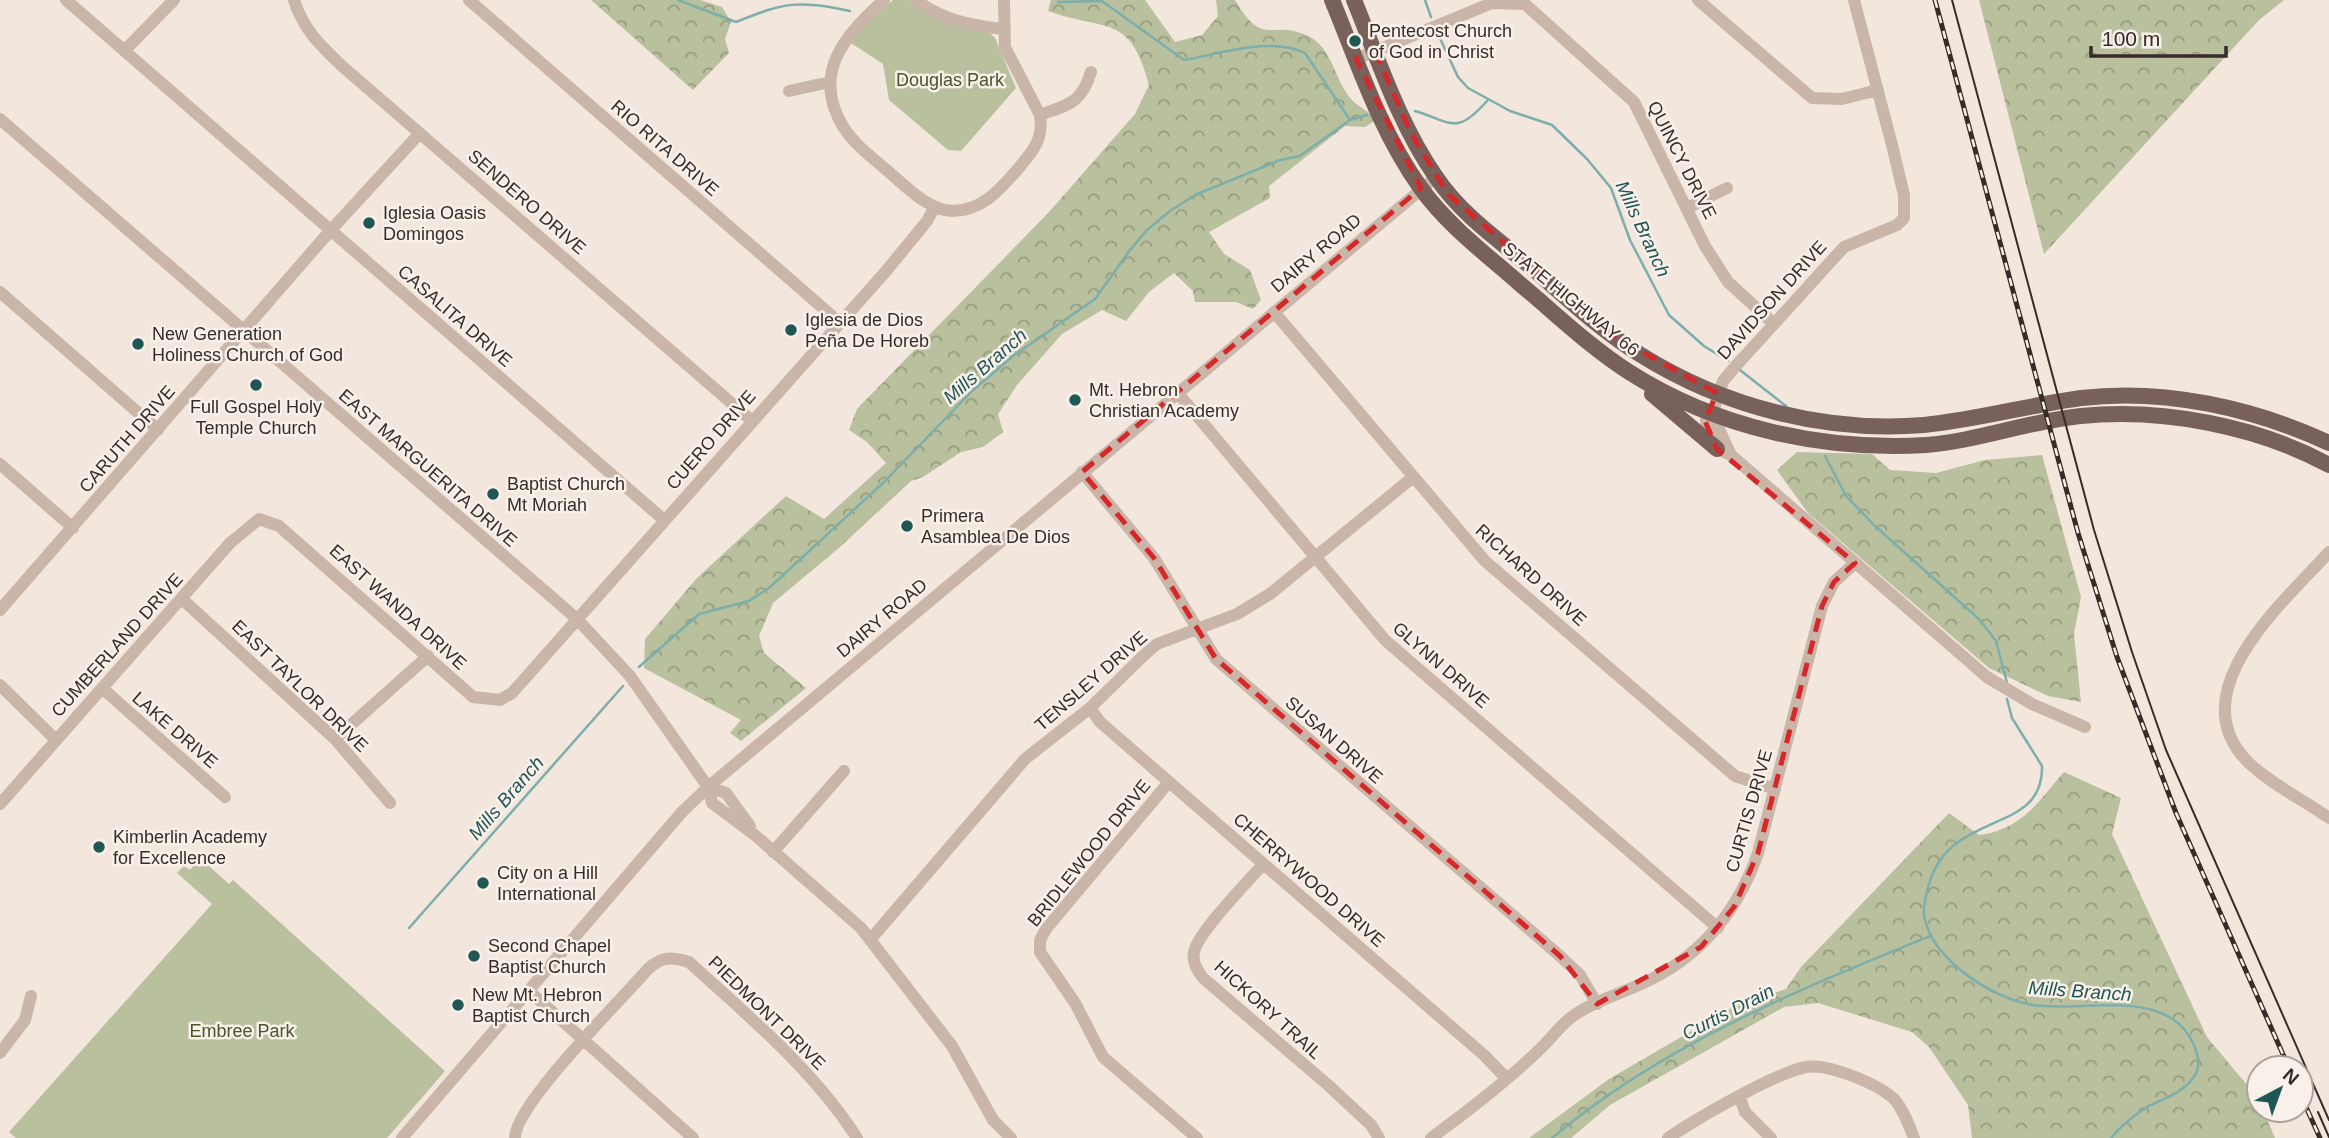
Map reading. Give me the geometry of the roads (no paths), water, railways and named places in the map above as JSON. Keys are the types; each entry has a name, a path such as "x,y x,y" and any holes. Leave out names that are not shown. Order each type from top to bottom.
{"main road":[{"name":"STATE HIGHWAY 66","path":"1332,0 1393,143 1421,188 1471,242 1608,356 1657,389 1712,414 1785,434 1861,446 1953,442 2081,416 2142,416 2187,420 2251,434 2326,462"},
{"name":"STATE HIGHWAY 66","path":"1354,0 1411,133 1436,177 1466,212 1608,333 1642,356 1717,393 1800,418 1903,426 2082,398 2144,397 2189,401 2244,413 2329,443"},
{"path":"1608,356 1724,452"}],"street":[{"name":"CASALITA DRIVE","path":"66,0 664,520"},
{"path":"125,50 174,0"},
{"name":"SENDERO DRIVE","path":"294,0 300,19 312,37 751,420"},
{"name":"RIO RITA DRIVE","path":"469,0 839,322"},
{"path":"884,0 844,40 834,58 830,82 837,114 853,140 934,208 951,211 987,202 1038,145 1042,127 1040,115 1005,47 1002,29 1004,0"},
{"path":"916,0 940,16 968,25 1002,29"},
{"path":"1698,0 1812,97 1842,99 1878,89"},
{"name":"DAVIDSON DRIVE","path":"1724,452 1709,438 1706,427 1706,419 1712,414 1723,382 1773,323 1844,247 1896,225 1904,218 1904,195 1854,0"},
{"name":"QUINCY DRIVE","path":"1356,59 1492,3 1527,2 1634,102 1728,282 1773,323"},
{"path":"1040,115 1075,102 1086,89 1091,72"},
{"path":"789,91 830,82"},
{"name":"EAST MARGUERITA DRIVE","path":"0,119 577,620 630,676 708,788 712,803 756,836 860,928 951,1046 993,1120 1011,1138"},
{"name":"CARUTH DRIVE","path":"0,610 330,231 420,133"},
{"name":"DAIRY ROAD","path":"402,1138 682,812 1082,472 1436,177"},
{"path":"1687,208 1727,188"},
{"name":"CUERO DRIVE","path":"512,693 904,248 927,221 934,208"},
{"path":"0,292 158,430"},
{"name":"RICHARD DRIVE","path":"1274,312 1485,561 1724,767 1743,781 1774,789"},
{"name":"GLYNN DRIVE","path":"1177,393 1385,640 1718,928"},
{"path":"1724,452 1987,677 2032,704 2085,727"},
{"path":"0,464 73,528"},
{"name":"SUSAN DRIVE","path":"1082,472 1154,558 1216,659 1560,956 1580,975 1597,1004"},
{"name":"TENSLEY DRIVE","path":"870,940 1025,760 1090,708 1157,644 1237,614 1315,559 1412,478"},
{"name":"CUMBERLAND DRIVE","path":"0,804 230,542 252,522 266,519"},
{"name":"EAST WANDA DRIVE","path":"266,519 279,526 473,697 500,699 512,693"},
{"path":"2329,552 2245,646 2229,680 2225,705 2236,747 2249,763 2329,818"},
{"name":"CURTIS DRIVE","path":"1431,1138 1541,1049 1567,1021 1677,964 1702,947 1718,928 1748,882 1822,606 1834,582 1855,563"},
{"name":"EAST TAYLOR DRIVE","path":"182,599 335,739 390,803"},
{"path":"335,739 428,656"},
{"path":"0,685 56,740"},
{"name":"LAKE DRIVE","path":"102,688 225,797"},
{"name":"CHERRYWOOD DRIVE","path":"1090,708 1100,722 1485,1056 1506,1078"},
{"path":"773,852 844,771"},
{"name":"BRIDLEWOOD DRIVE","path":"1169,782 1046,929 1040,940 1040,952 1074,1003 1103,1057 1197,1138"},
{"name":"HICKORY TRAIL","path":"1263,864 1200,939 1193,956 1195,967 1203,978 1328,1084 1371,1125 1379,1138"},
{"name":"PIEDMONT DRIVE","path":"585,1041 657,961 671,957 689,962 779,1044 815,1083 857,1138"},
{"path":"529,991 693,1138"},
{"path":"0,1053 24,1020 31,996"},
{"path":"515,1138 518,1122 525,1109 585,1041"},
{"path":"1668,1138 1785,1074 1809,1066 1839,1071 1874,1085 1894,1100 1914,1138"},
{"path":"1740,1098 1745,1112 1771,1138"}],"waterway":[{"path":"678,0 736,22 767,10 792,5 816,5 850,11"},
{"name":"Mills Branch","path":"1425,0 1431,17"},
{"path":"1058,2 1102,1 1184,60 1261,46 1292,48 1305,53 1350,120"},
{"name":"Mills Branch","path":"1437,32 1458,77 1468,88 1510,111 1552,125 1587,159 1611,188 1630,240 1669,315 1704,346 1728,361"},
{"name":"Mills Branch","path":"1415,111 1453,123 1468,119 1487,101"},
{"name":"Mills Branch","path":"639,667 699,614 749,601 769,588 884,482 972,391 1013,356 1095,299 1147,230 1170,211 1195,195 1280,160 1300,156 1350,120 1367,115"},
{"name":"Mills Branch","path":"1740,370 1786,406"},
{"name":"Mills Branch","path":"1825,456 1846,496 1875,526 1980,620 1996,641 2007,683"},
{"name":"Mills Branch","path":"409,928 623,686"},
{"name":"Mills Branch","path":"2007,699 2012,718 2042,766 2039,788 2028,803 2013,814 1956,843 1940,860 1929,884 1924,916 1940,950 1968,976 2001,995 2033,1005 2052,1007 2144,1008 2164,1015 2182,1026 2197,1052 2195,1075 2179,1091 2137,1114 2111,1138"},
{"name":"Curtis Drain","path":"1552,1138 1594,1105 1685,1047 1781,999 1930,936"}],"tram line":[{"path":"1952,0 2094,530 2132,652 2166,750 2329,1120"},
{"path":"2318,1112 2329,1137"}],"railway":[{"path":"1935,0 2078,533 2117,657 2176,813 2283,1054"},
{"path":"2314,1124 2320,1138"}],"place":[{"name":"Pentecost Church of God in Christ","path":"1355,41"},
{"name":"Iglesia Oasis Domingos","path":"369,223"},
{"name":"Iglesia de Dios Peña De Horeb","path":"791,330"},
{"name":"New Generation Holiness Church of God","path":"138,344"},
{"name":"Full Gospel Holy Temple Church","path":"256,385"},
{"name":"Mt. Hebron Christian Academy","path":"1075,400"},
{"name":"Baptist Church Mt Moriah","path":"493,494"},
{"name":"Primera Asamblea De Dios","path":"907,526"},
{"name":"Kimberlin Academy for Excellence","path":"99,847"},
{"name":"City on a Hill International","path":"483,883"},
{"name":"Second Chapel Baptist Church","path":"474,956"},
{"name":"New Mt. Hebron Baptist Church","path":"458,1005"}],"park label":[{"name":"Douglas Park","path":"950,80"},
{"name":"Embree Park","path":"242,1031"}]}
